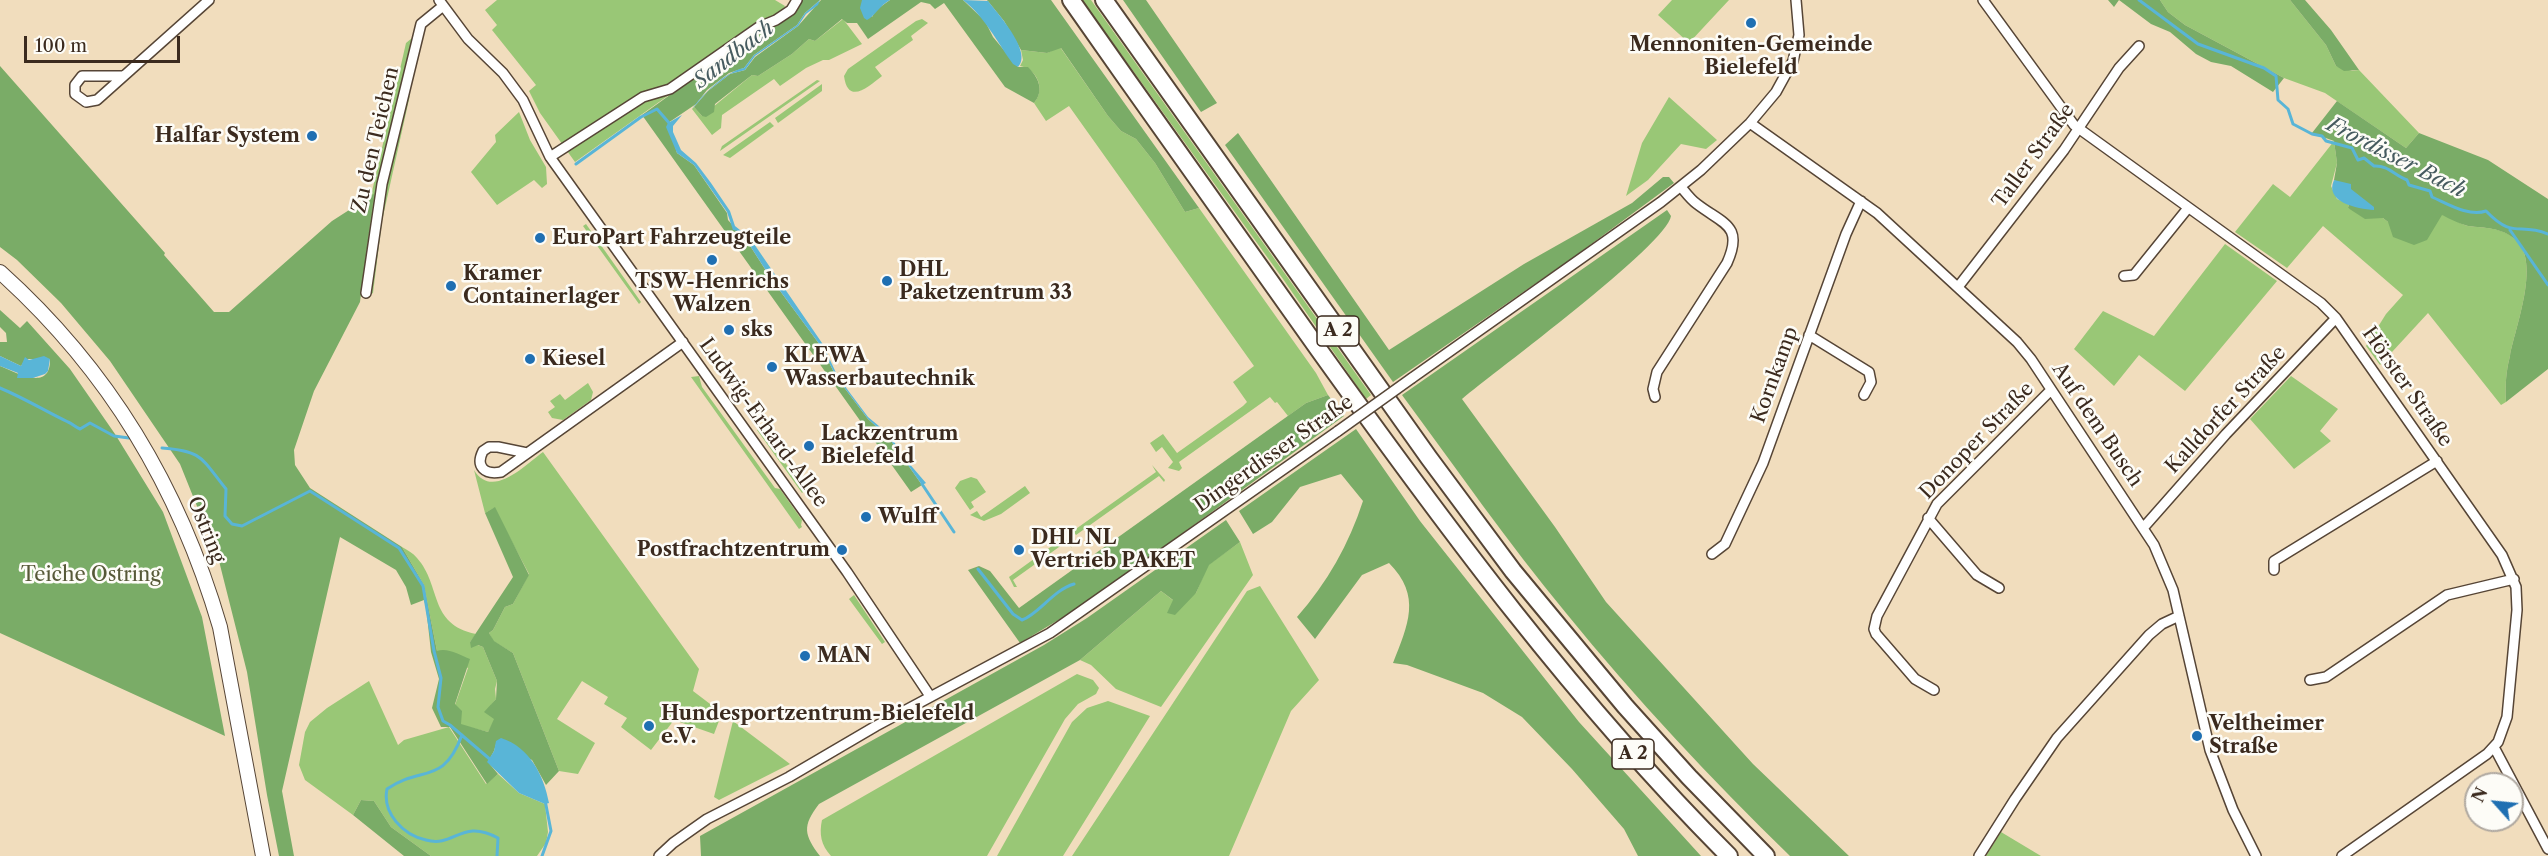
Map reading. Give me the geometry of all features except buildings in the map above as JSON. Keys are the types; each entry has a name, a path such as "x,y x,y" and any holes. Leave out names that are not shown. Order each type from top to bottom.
{"highway":[{"name":"A 2","path":"1071,0 1453,536 1542,649 1660,785 1729,856"},
{"name":"A 2","path":"1104,0 1429,458 1513,571 1625,706 1689,777 1766,856"}],"main road":[{"name":"Ostring","path":"0,272 61,333 109,392 149,454 183,521 220,627 263,856"}],"street":[{"path":"122,76 82,76 75,85 75,94 86,102 98,100 209,0"},
{"path":"550,157 643,97 670,89 759,27 776,21 791,10 797,0"},
{"name":"Dingerdisser Straße","path":"659,856 707,819 789,777 930,696 1050,633 1681,187 1750,123 1776,92 1793,61 1799,35 1796,0"},
{"name":"Hörster Straße","path":"1983,0 2069,120 2321,303 2336,318 2502,555 2514,579 2517,610 2509,707 2505,726 2494,747 2342,856"},
{"name":"Ludwig-Erhard-Allee","path":"441,3 468,39 503,73 516,91 550,157 848,572 930,696"},
{"name":"Zu den Teichen","path":"366,293 382,184 421,24 441,3"},
{"name":"Taller Straße","path":"1958,287 2080,129 2086,116 2119,68 2139,46"},
{"name":"Auf dem Busch","path":"1750,123 1861,201 1958,287 2017,342 2051,390 2144,527 2170,581 2210,750 2233,810 2256,856"},
{"path":"1655,397 1653,389 1657,372 1727,263 1734,237 1729,226 1695,203 1681,187"},
{"name":"Kornkamp","path":"1712,554 1725,544 1759,472 1851,222 1861,201"},
{"path":"2124,276 2134,274 2188,208"},
{"name":"Kalldorfer Straße","path":"2144,527 2226,434 2336,318"},
{"path":"1809,335 1869,372 1871,382 1864,395"},
{"path":"527,453 489,447 483,451 480,464 487,472 501,472 683,342"},
{"name":"Donoper Straße","path":"1934,690 1914,679 1874,629 1877,616 1937,504 2051,390"},
{"path":"2274,570 2274,561 2437,461"},
{"name":"Donoper Straße","path":"1928,518 1977,575 1999,588"},
{"path":"2310,680 2326,677 2446,595 2514,579"},
{"path":"1979,856 2035,768 2076,715 2148,635 2179,616"},
{"path":"2494,747 2548,849"}],"green space":[{"path":"497,0 775,0 785,6 781,15 575,162 540,113 529,91 536,85 492,30 497,25 485,10"},
{"path":"802,0 820,0 805,13 797,25 754,55 744,68 729,73 707,90 696,104 668,123 677,153 694,165 727,213 728,220 747,241 772,280 820,345 837,378 868,419 889,438 922,485 911,492 642,115"},
{"path":"821,0 862,0 872,17 876,10 890,0 963,0 985,21 993,37 1018,67 1028,67 1032,71 1040,89 1037,98 1034,103 1005,87 944,3 935,9 930,4 921,2 868,39 857,23 847,23 842,19 815,41 809,39 792,54 758,76 752,75 715,104 714,112 706,117 702,116 694,107 708,91 730,74 745,70 755,57 798,26"},
{"path":"987,0 1051,0 1199,208 1185,212 1155,163 1136,139 1121,131 1108,116 1061,48 1047,53 1021,50 1004,21"},
{"path":"1082,0 1091,0 1371,395 1366,399 1283,279"},
{"path":"1123,0 1146,0 1217,103 1201,112"},
{"path":"1672,0 1729,0 1689,43 1658,15"},
{"path":"2108,0 2119,0 2114,7"},
{"path":"2119,0 2160,0 2168,12 2185,25 2284,78 2273,92 2231,66 2211,62 2196,54 2170,32 2151,24"},
{"path":"2160,0 2290,0 2326,45 2336,66 2352,71 2359,70 2419,133 2406,148 2325,93 2284,78 2185,25 2168,12"},
{"path":"2290,0 2305,0 2331,30 2359,70 2344,71 2336,66 2326,45"},
{"path":"843,19 862,44 806,68 780,86 774,79 722,115 721,128 712,135 692,109 694,107 702,116 752,75 758,76 792,54 809,39 815,41"},
{"path":"922,19 928,23 911,36 913,40 875,67 882,76 860,91 850,90 844,76 848,69"},
{"path":"414,39 366,255 373,195 371,196 406,43"},
{"path":"1060,47 1108,116 1121,131 1136,139 1155,163 1185,212 1199,208 1316,373 1328,395 1306,403 1288,416 1270,397 1179,462 1182,468 1179,471 1168,468 1173,462 1162,447 1156,452 1150,443 1163,434 1177,453 1243,406 1247,402 1233,382 1254,366 1069,106 1046,121 1034,103 1038,98 1038,80 1031,71 1020,66 1023,60 1021,50 1047,53"},
{"path":"0,66 214,312 229,312 332,221 374,194 360,302 314,391 294,450 295,465 310,488 402,547 424,585 437,651 449,651 470,659 455,704 462,711 461,724 488,732 494,719 484,712 496,699 497,681 483,647 478,645 471,648 470,642 513,577 485,513 495,507 529,575 513,604 505,607 493,630 489,633 494,641 513,653 559,771 546,785 532,760 497,741 488,762 498,774 487,784 450,727 441,727 432,708 439,679 431,652 424,600 411,605 406,587 396,570 340,537 282,791 294,856 279,856 247,672 219,561 180,464 110,361 61,303 17,260 0,247"},
{"path":"817,80 820,81 720,151 722,146"},
{"path":"822,84 822,91 778,123 775,118"},
{"path":"410,95 382,221 373,293 370,295 383,196 405,104"},
{"path":"1669,97 1717,140 1706,149 1681,144 1648,180 1626,196 1642,143"},
{"path":"2337,101 2406,148 2419,133 2488,160 2548,199 2548,369 2506,402 2508,367 2521,313 2526,279 2523,250 2516,240 2505,233 2468,226 2442,215 2427,240 2414,245 2393,237 2388,222 2383,218 2365,219 2348,208 2349,204 2355,206 2359,196 2334,180 2337,163 2334,141 2312,133"},
{"path":"519,112 530,140 546,167 547,184 542,188 534,180 497,205 471,172 496,142 495,135"},
{"path":"770,122 774,126 730,158 723,155"},
{"path":"1238,133 1389,350 1524,264 1632,203 1663,177 1669,177 1674,183 1571,259 1393,382 1225,145"},
{"path":"2334,141 2337,163 2331,186 2337,199 2349,204 2348,208 2383,218 2388,222 2443,215 2468,226 2505,233 2516,240 2523,250 2526,279 2521,313 2508,367 2506,402 2501,405 2428,313 2380,365 2366,346 2386,314 2403,295 2323,226 2287,268 2235,232 2273,184 2290,197"},
{"path":"1667,210 1671,216 1662,231 1612,280 1462,399 1606,602 1753,764 1849,856 1790,856 1731,798 1674,738 1592,645 1503,533 1402,395"},
{"path":"586,224 641,302 639,304 583,226"},
{"path":"2225,244 2277,281 2185,391 2139,355 2114,386 2074,349 2103,311 2154,336"},
{"name":"Teiche Ostring","path":"0,310 20,328 27,321 70,369 115,434 163,512 202,617 225,736 0,633 0,366 31,378 39,378 49,369 50,359 26,359 21,366 0,356 0,342 7,342 6,333 0,327"},
{"path":"699,376 702,387 775,488 780,489 802,520 802,527 799,529 691,377"},
{"path":"2291,376 2338,409 2320,431 2331,441 2294,469 2250,419"},
{"path":"588,383 593,392 591,400 563,420 552,418 548,412 555,407 550,401 560,394 565,400"},
{"path":"1328,395 1344,416 1085,604 1020,643 968,570 979,566 990,571 1019,608 1306,403"},
{"path":"760,428 805,490 802,493 757,430"},
{"path":"1356,429 1420,521 1579,722 1701,856 1638,856 1624,829 1572,769 1522,717 1483,693 1407,665 1393,663 1407,623 1409,599 1406,587 1389,563 1362,575 1315,639 1297,617 1318,591 1336,562 1363,501 1341,474 1300,487 1272,522 1253,534 1239,511"},
{"path":"543,452 699,669 693,691 722,713 714,734 674,720 651,750 621,727 627,718 604,704 608,697 582,681 557,719 595,743 578,774 559,771 513,653 493,641 489,633 493,630 505,607 513,604 529,574 494,508 485,513 474,470 481,478 490,482 499,481 518,471"},
{"path":"1152,465 1165,480 1164,482 1159,476 1076,535 1073,531 1156,472"},
{"path":"971,477 977,479 986,492 971,502 974,507 970,510 955,488 960,481"},
{"path":"1025,486 1030,493 1001,514 984,521 970,515 977,511 981,517"},
{"path":"1226,520 1240,542 1209,565 1196,593 1175,615 1167,613 1173,600 1161,591 1080,660 819,804 810,818 807,830 820,856 701,856 700,836 1044,645 1087,618"},
{"path":"1059,532 1072,548 1066,542 1013,580 1017,587 1014,587 1009,577 1063,538"},
{"path":"1240,542 1253,575 1161,707 1116,689 1091,665 1080,660 1161,591 1174,601 1196,593 1208,565"},
{"path":"402,547 415,556 425,569 438,603 450,622 476,634 470,642 483,647 497,681 496,699 491,705 495,719 488,732 461,725 455,705 468,668 437,651 424,585"},
{"path":"1260,586 1319,680 1291,711 1229,856 1072,856 1247,591"},
{"path":"854,595 885,642 882,644 849,599"},
{"path":"1077,674 1093,680 1099,688 1096,694 1078,704 1065,719 987,856 831,856 825,848 821,830 822,820"},
{"path":"369,681 398,745 404,740 449,727 486,784 498,774 519,793 545,804 548,832 546,843 537,856 431,856 391,827 374,801 361,800 353,815 305,780 299,765 305,732 310,722"},
{"path":"1108,701 1150,716 1063,856 997,856 1072,722 1087,708"},
{"path":"733,721 790,764 719,800 714,797"},
{"path":"361,800 374,801 391,827 431,856 404,856 353,815"},
{"path":"2001,832 2041,856 1986,856"}],"water":[{"path":"820,0 798,26 755,56 745,70 730,74 744,68 754,55 797,25 805,13"},
{"path":"862,0 890,0 867,20 860,8"},
{"path":"963,0 988,1 1018,43 1021,60 1018,67 1013,64 978,14"},
{"path":"682,115 673,126 673,132 681,150 696,163 711,183 730,211 735,226 750,238 822,343 838,377 868,417 891,436 901,454 926,483 922,485 889,438 868,419 837,378 820,345 772,280 747,241 738,231 733,230 727,212 694,165 677,153 666,127 668,123"},
{"path":"2334,180 2351,184 2351,189 2374,207 2374,210 2351,206 2338,199 2332,188"},
{"path":"0,356 21,366 25,357 29,360 44,356 50,359 48,371 33,378 17,378 18,373 0,366"},
{"path":"501,738 511,742 528,755 539,773 549,803 545,804 519,793 487,762 494,751 496,741"}],"waterway":[{"name":"Frordisser Bach","path":"2139,0 2198,44 2264,68 2276,76 2278,100 2288,109 2293,124 2312,134 2322,136 2326,141 2352,148 2358,160 2364,158 2374,166 2387,169 2407,180 2409,185 2430,191 2432,197 2452,206 2466,211 2486,211 2495,220 2510,228 2530,229 2548,234"},
{"path":"576,164 641,117 657,109 670,124"},
{"path":"2510,230 2548,285"},
{"path":"0,388 80,429 90,423 114,436 129,438"},
{"path":"162,448 186,451 206,463 226,489 225,516 232,524 242,526 310,491 399,548 423,586 441,678 438,707 443,721 492,761"},
{"name":"Sandbach","path":"922,484 954,532"},
{"name":"Sandbach","path":"978,569 1013,614 1022,620 1034,613 1059,591 1074,584"},
{"path":"462,735 455,751 439,768 399,782 387,789 388,806 396,822 402,828 426,840 444,840 475,831 498,838 497,856"},
{"path":"542,856 551,831 545,800"}],"place":[{"name":"Mennoniten-Gemeinde Bielefeld","path":"1751,23"},
{"name":"Halfar System","path":"312,136"},
{"name":"EuroPart Fahrzeugteile","path":"540,238"},
{"name":"TSW-Henrichs Walzen","path":"712,260"},
{"name":"DHL Paketzentrum 33","path":"887,281"},
{"name":"Kramer Containerlager","path":"451,286"},
{"name":"sks","path":"729,330"},
{"name":"Kiesel","path":"530,359"},
{"name":"KLEWA Wasserbautechnik","path":"772,367"},
{"name":"Lackzentrum Bielefeld","path":"809,446"},
{"name":"Wulff","path":"866,517"},
{"name":"Postfrachtzentrum","path":"842,550"},
{"name":"DHL NL Vertrieb PAKET","path":"1019,550"},
{"name":"MAN","path":"805,656"},
{"name":"Hundesportzentrum-Bielefeld e.V.","path":"649,726"},
{"name":"Veltheimer Straße","path":"2197,736"}]}
